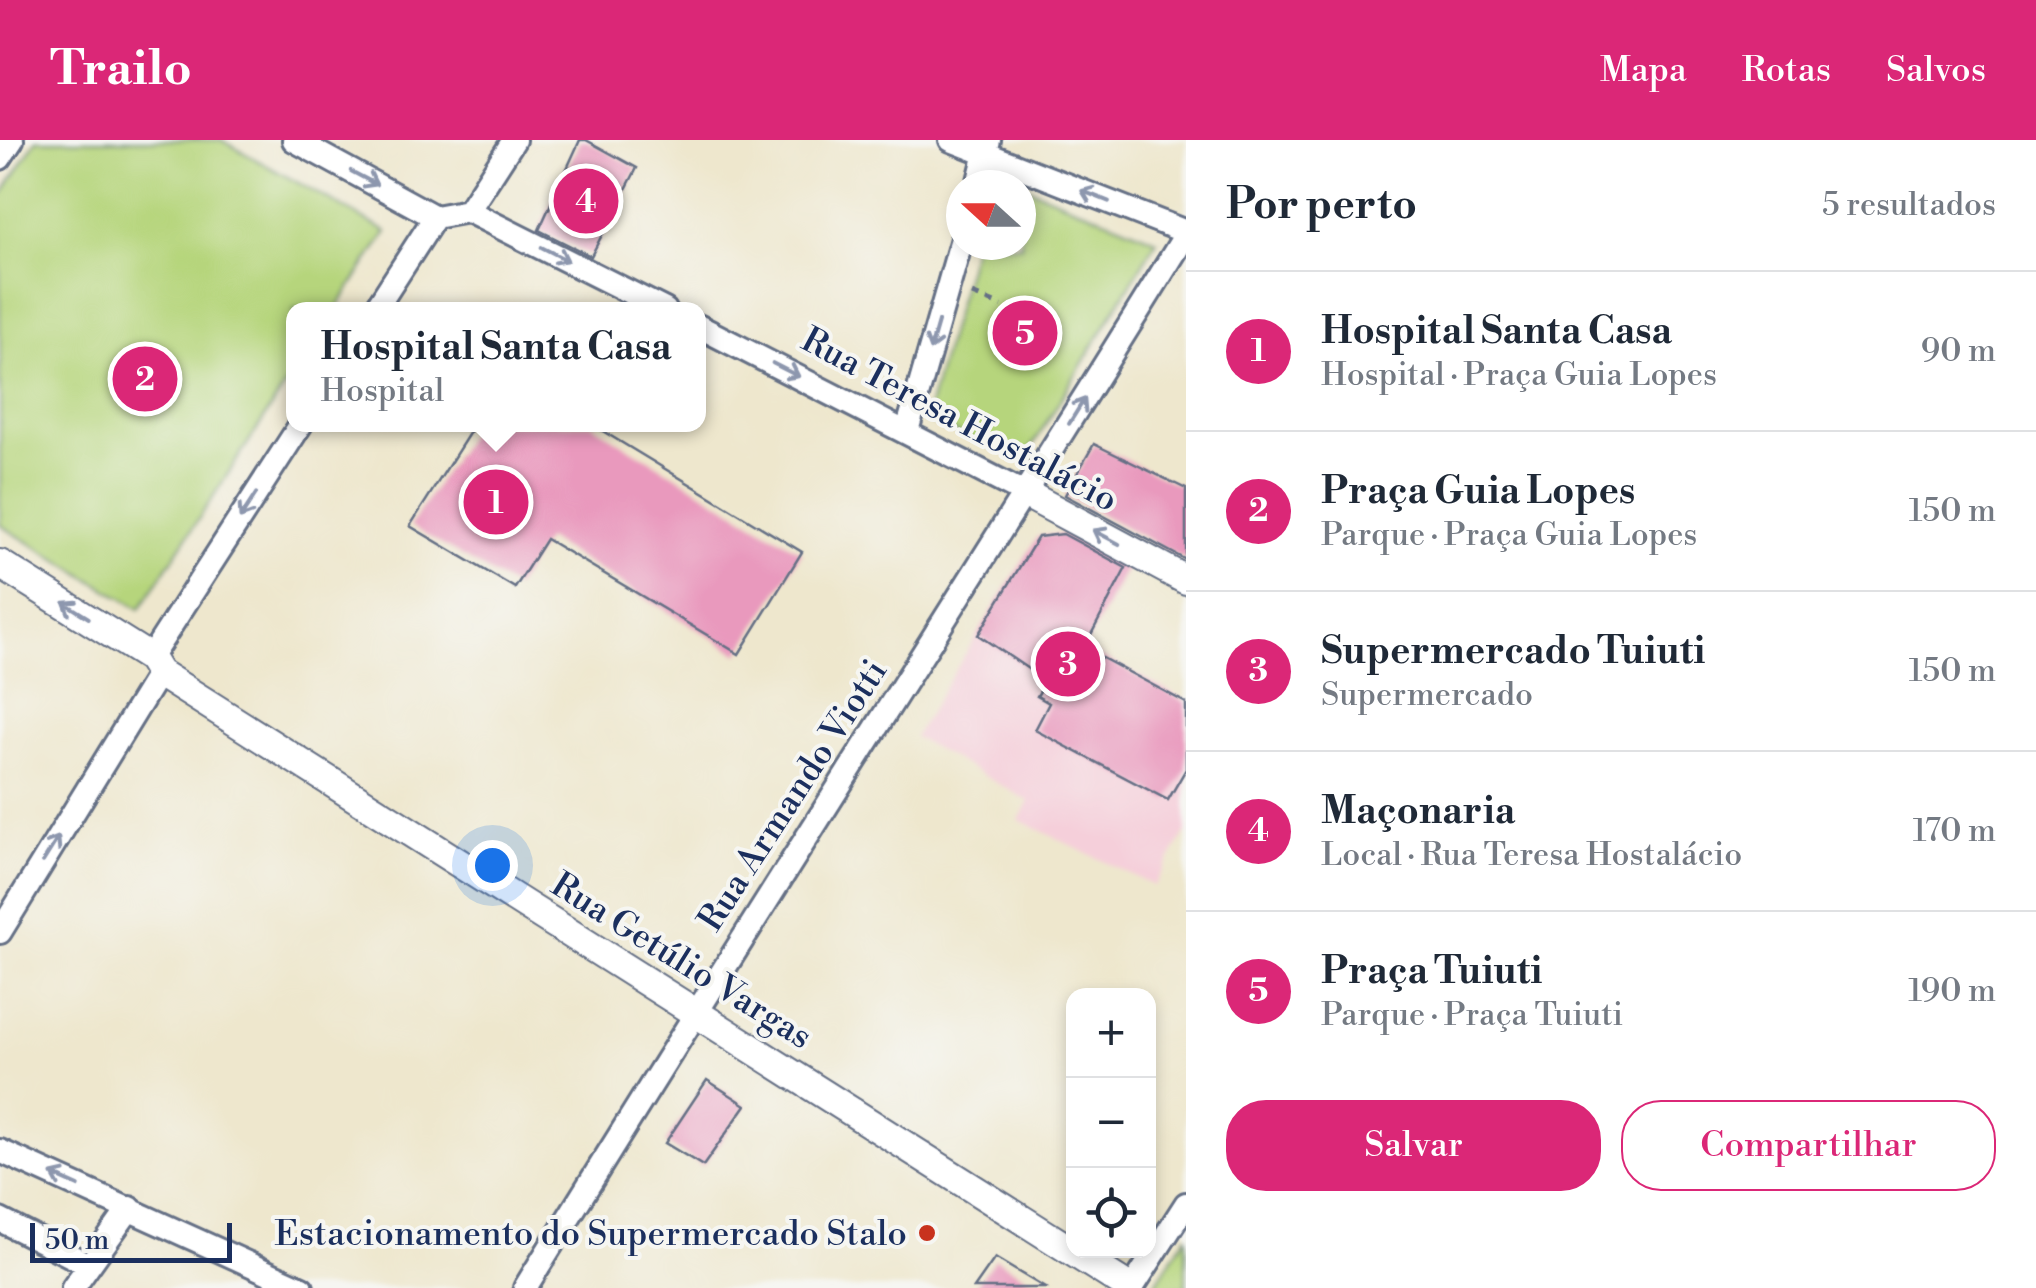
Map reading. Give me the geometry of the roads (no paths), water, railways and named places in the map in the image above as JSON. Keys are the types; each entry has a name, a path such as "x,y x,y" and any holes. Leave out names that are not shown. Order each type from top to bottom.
{"street":[{"path":"0,158 12,140"},
{"path":"294,140 435,216 468,210 650,302"},
{"path":"468,210 514,140"},
{"path":"951,140 988,146 1186,233"},
{"path":"380,302 435,216"},
{"name":"Rua Armando Viotti","path":"525,1288 694,1012 1026,494 1186,233"},
{"path":"908,430 956,260"},
{"name":"Rua Teresa Hostalácio","path":"706,330 908,430 1186,580"},
{"path":"0,932 296,432"},
{"name":"Rua Getúlio Vargas","path":"0,564 694,1012 1131,1288"},
{"path":"0,1151 302,1288"},
{"path":"1131,1288 1186,1204"},
{"path":"73,1288 130,1208"},
{"path":"0,1220 89,1265"}],"place":[{"name":"Maçonaria","path":"586,201"},
{"name":"Praça Tuiuti","path":"1025,333"},
{"name":"Praça Guia Lopes","path":"145,379"},
{"name":"Hospital Santa Casa","path":"496,502"},
{"name":"Supermercado Tuiuti","path":"1068,664"},
{"name":"Estacionamento do Supermercado Stalo","path":"927,1233"}]}
